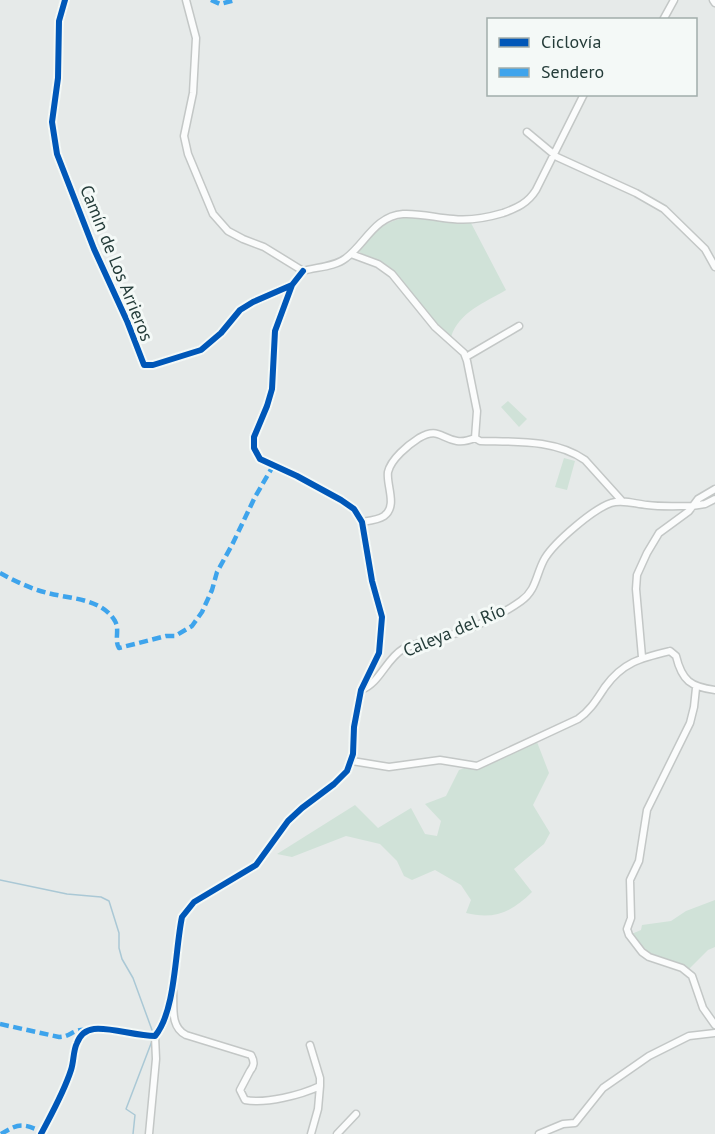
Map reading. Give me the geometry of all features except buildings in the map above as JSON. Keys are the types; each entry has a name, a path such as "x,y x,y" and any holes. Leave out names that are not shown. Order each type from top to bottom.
{"street":[{"name":"Camín de Los Arrieros","path":"65,0 59,21 58,78 52,122 57,154 94,249 144,364 153,365 201,350 221,333 240,310 292,285"},
{"path":"186,0 196,38 193,93 184,136 188,154 213,214 228,231 264,247 303,271"},
{"path":"664,18 674,0"},
{"path":"149,1134 156,1059 155,1036 165,1020 182,917 187,908 256,865 288,821 347,771 352,761 354,727 361,690 379,653 382,616 372,581 362,522 354,509 297,476 260,459 254,448 254,437 272,389 275,332 292,285 303,271 338,263 351,254 376,227 390,218 402,214 472,220 517,208 532,195 583,96"},
{"path":"527,132 553,154 636,193 664,209 705,249 715,267"},
{"path":"351,254 378,264 392,274 428,319 466,357 477,411 476,438"},
{"path":"466,357 519,326"},
{"path":"362,522 383,517 388,511 391,505 388,472 394,461 412,442 430,433 440,433 458,441 476,438 480,441 535,442 578,455 614,490 622,501 649,505 693,506 715,499"},
{"path":"642,657 637,575 658,533 689,511 698,499 715,489"},
{"name":"Caleya del Río","path":"361,690 369,687 394,657 404,649 469,628 522,601 536,583 544,560 564,537 602,507 612,502 622,501"},
{"path":"352,761 389,767 440,760 477,766 584,715 619,672 642,657 670,651 676,656 679,667 691,684 696,688 715,690"},
{"path":"696,688 694,707 687,730 647,810 639,861 630,880 631,918 627,929 628,935 642,952 657,960 682,968 692,976 703,1008 715,1025"},
{"path":"173,982 174,1023 177,1029 186,1035 251,1055 254,1059 254,1066 240,1090 245,1100 293,1096 320,1086"},
{"path":"41,1134 67,1082 76,1043 82,1035 88,1030 97,1028 138,1036 155,1036"},
{"path":"538,1134 575,1122 603,1088 649,1056 689,1036 715,1033"},
{"path":"310,1045 320,1078 318,1109 311,1134"},
{"path":"337,1134 356,1114"}],"green space":[{"path":"416,216 446,222 471,223 506,290 466,315 451,337 442,330 391,270 359,251 368,237 382,226 399,219"},
{"path":"508,401 527,419 519,427 501,407"},
{"path":"564,458 575,461 567,490 555,487"},
{"path":"537,742 549,773 533,805 550,833 544,844 514,869 532,892 517,905 502,913 476,915 466,913 471,900 461,885 435,870 412,880 404,876 397,861 380,844 346,836 292,857 277,854 355,805 378,828 411,808 425,834 437,836 441,821 425,804 446,796 459,770"},
{"path":"715,900 715,947 708,950 687,971 649,957 629,935 641,930 642,925 671,921 686,911"}],"waterway":[{"path":"0,880 67,894 101,897 109,901 119,933 122,959 133,978 152,1030"},
{"path":"133,1134 135,1115 126,1109 152,1041"}],"marked path":[{"path":"211,0 220,4 235,0"},
{"path":"0,573 35,589 84,601 102,608 115,621 119,648 166,636 175,636 192,626 202,612 217,572 273,466"},
{"path":"0,1024 59,1037 79,1030 88,1030"},
{"path":"1,1134 21,1126 42,1132"}],"cycle path":[{"path":"65,0 59,21 58,78 52,122 57,154 94,249 127,321 144,365 153,365 201,350 221,333 240,310 292,285"},
{"path":"41,1134 65,1086 76,1046 82,1035 88,1030 100,1029 155,1036 162,1025 171,996 182,917 194,902 256,865 288,821 347,771 353,754 354,727 361,690 379,653 382,617 372,581 362,522 354,509 341,500 260,459 254,448 254,437 272,389 275,331 292,285 303,271"}]}
